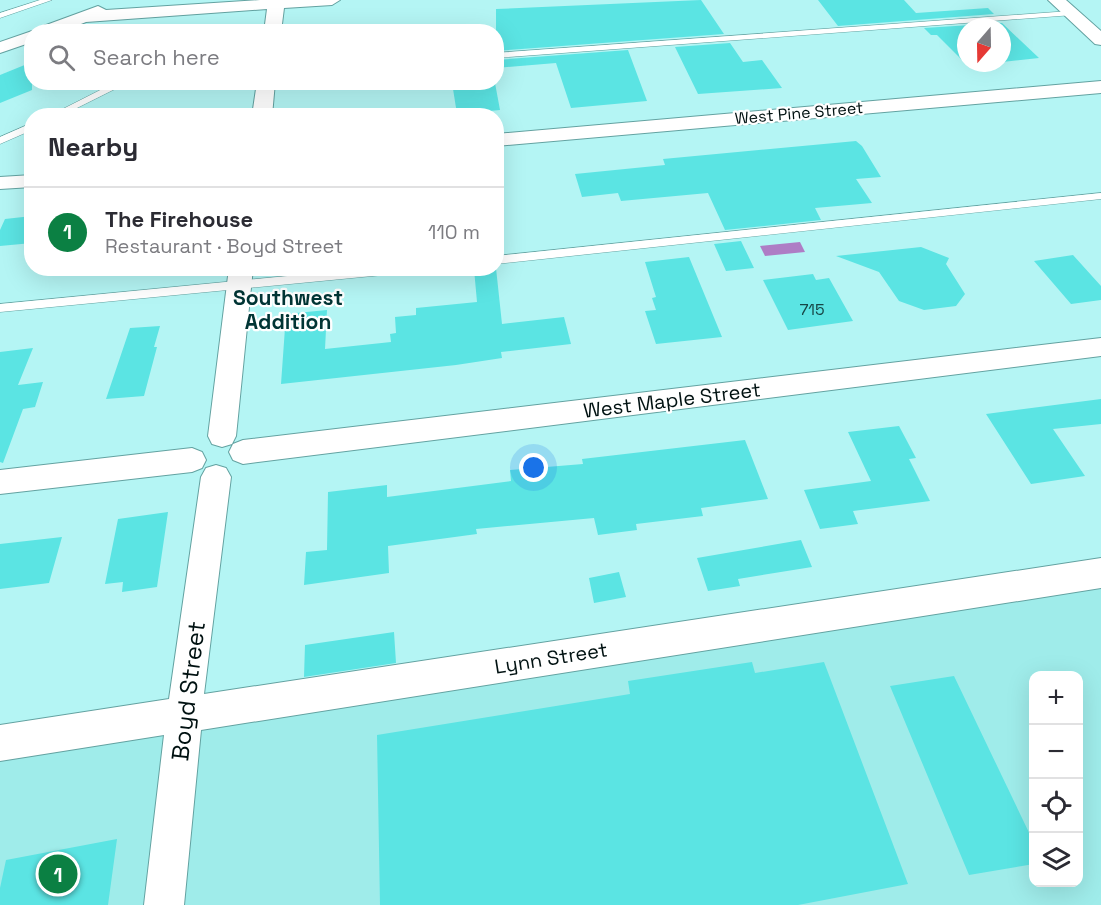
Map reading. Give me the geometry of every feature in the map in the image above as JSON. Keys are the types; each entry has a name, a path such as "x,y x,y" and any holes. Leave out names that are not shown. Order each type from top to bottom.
{"street":[{"path":"64,24 130,0"},
{"path":"81,17 332,0"},
{"path":"1056,0 1101,40"},
{"path":"273,24 276,2"},
{"path":"0,48 24,39"},
{"name":"West Pine Street","path":"504,139 1101,87"},
{"path":"262,108 265,90"},
{"path":"0,183 24,182"},
{"path":"0,482 233,469 239,464 233,444 240,278"},
{"name":"West Maple Street","path":"233,444 1101,347"},
{"name":"Boyd Street","path":"164,905 184,716 204,469"},
{"name":"Lynn Street","path":"0,743 1101,573"}],"lane":[{"path":"0,16 48,0"},
{"path":"504,55 1071,13"},
{"path":"70,108 107,90"},
{"path":"0,141 24,130"},
{"path":"504,259 1101,196"},
{"path":"0,308 240,278 275,276"}],"shaded area":[{"path":"800,242 805,252 765,256 760,246"},
{"path":"1101,588 1101,905 0,905 0,759"}],"building":[{"path":"701,0 724,34 504,50 504,24 496,24 496,9"},
{"path":"818,0 904,0 916,13 988,8 994,14 838,26"},
{"path":"957,26 957,55 937,35 931,35 924,28"},
{"path":"1011,32 1039,58 1011,61"},
{"path":"730,43 743,62 762,60 782,88 698,94 675,47"},
{"path":"628,50 647,101 571,108 556,63 504,67 504,59"},
{"path":"24,65 24,90 32,90 0,103 0,75"},
{"path":"453,90 496,90 500,108 456,108"},
{"path":"856,141 862,146 881,177 856,179 872,203 815,208 821,220 725,230 708,193 621,201 618,193 582,197 575,174 665,165 663,159"},
{"path":"24,217 24,244 0,246 0,230 5,219"},
{"path":"741,241 754,268 726,271 714,244"},
{"path":"921,247 949,258 946,264 965,294 956,306 924,310 899,301 879,272 836,256"},
{"path":"1073,255 1101,286 1101,300 1071,304 1034,261"},
{"path":"689,257 722,337 656,344 645,311 656,310 652,298 656,297 645,262"},
{"path":"813,274 816,280 829,278 853,321 788,330 763,280"},
{"path":"475,276 497,276 502,324 564,317 571,344 501,352 502,358 456,365 281,384 286,314 327,310 325,349 391,342 390,334 396,333 395,317 416,315 416,308 477,302"},
{"path":"160,326 144,396 106,399 130,328"},
{"path":"33,348 18,385 43,382 35,407 23,409 3,463 0,462 0,352"},
{"path":"1101,399 1101,424 1053,429 1085,476 1031,484 986,414"},
{"path":"899,426 916,458 909,459 930,501 853,511 858,524 820,529 804,490 871,481 848,432"},
{"path":"745,440 768,499 701,508 703,516 636,524 637,530 598,535 594,518 476,529 477,534 388,546 389,573 304,585 306,552 327,550 328,492 387,485 387,497 511,481 510,470 583,464 582,459"},
{"path":"168,512 157,587 122,592 123,582 105,584 118,519"},
{"path":"62,537 49,583 0,589 0,544"},
{"path":"801,540 812,567 738,579 740,586 708,591 697,558"},
{"path":"619,572 626,597 594,603 589,578"},
{"path":"394,632 396,663 304,677 305,645"},
{"path":"752,662 755,673 824,662 908,884 798,905 380,905 377,735 630,694 628,681"},
{"path":"954,676 1029,833 1029,865 969,875 890,686"},
{"path":"117,839 108,905 0,905 0,888 6,860"}],"place":[{"name":"The Firehouse","path":"58,874"}],"district":[{"name":"Southwest Addition","path":"288,309"}]}
